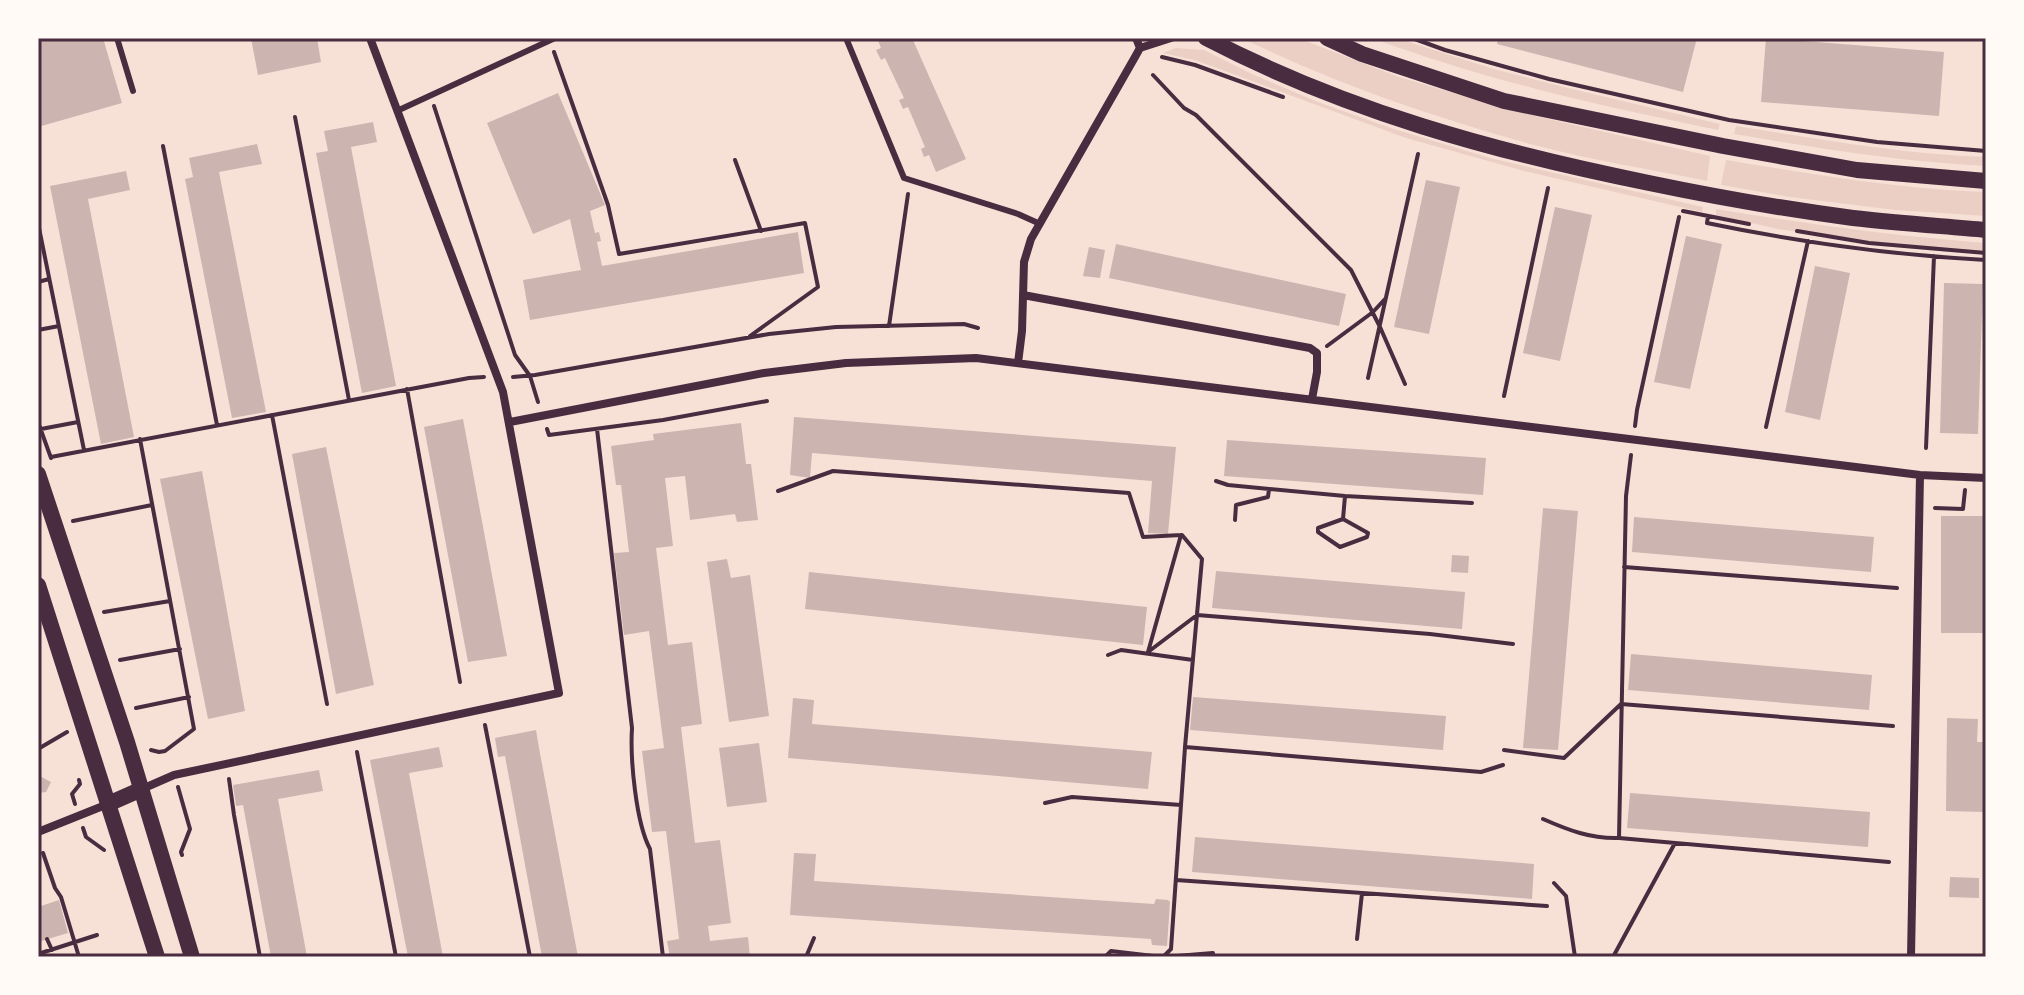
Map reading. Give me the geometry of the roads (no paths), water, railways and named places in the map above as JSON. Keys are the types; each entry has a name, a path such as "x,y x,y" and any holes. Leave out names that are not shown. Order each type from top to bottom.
{"main road":[{"path":"1327,38 1362,54 1504,101 1857,170 1986,181"},
{"path":"1205,39 1290,79 1409,122 1566,167 1712,196 1852,217 1986,230"},
{"path":"38,474 142,789 192,957"},
{"path":"38,585 157,957"},
{"path":"108,804 142,789"}],"street":[{"path":"142,789 174,775 559,693 503,392 370,38"},
{"path":"1136,38 1140,48"},
{"path":"1018,363 1026,252 1038,223 1140,48 1171,38"},
{"path":"1023,295 1310,348 1317,353 1312,399"},
{"path":"510,422 764,373 832,365 976,358 1920,475 1986,478"},
{"path":"1911,957 1920,475"},
{"path":"38,832 108,804"}],"lane":[{"path":"117,38 133,91"},
{"path":"399,110 555,38"},
{"path":"846,38 904,178 1038,223"}]}
